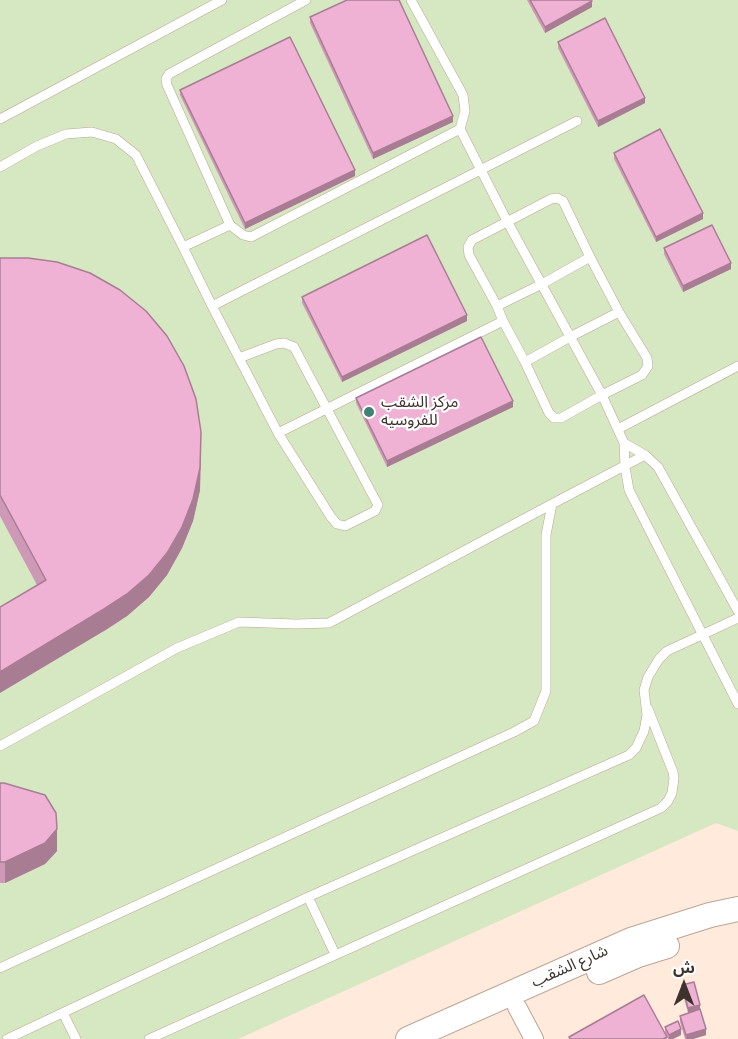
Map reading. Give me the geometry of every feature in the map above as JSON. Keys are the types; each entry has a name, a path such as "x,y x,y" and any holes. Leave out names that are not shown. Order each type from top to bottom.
{"street":[{"name":"شارع الشقب","path":"408,1039 630,940 710,915 738,909"},
{"name":"شارع الشقب","path":"449,1039 517,1007 638,956 738,924"},
{"path":"517,1007 534,1039"}],"lane":[{"path":"0,119 222,0"},
{"path":"306,0 169,74 166,79 230,225 243,235 251,237 460,129"},
{"path":"411,0 463,95 465,111 460,129 507,221 602,395 624,443 629,490 738,704"},
{"path":"212,306 577,121"},
{"path":"0,167 37,146 66,134 92,132 116,139 136,155 212,306 239,358 278,433 331,517 337,524 345,526 375,511 378,505 294,347 284,343 276,344 239,358"},
{"path":"557,198 562,201 590,257 647,358 648,366 642,375 561,418 554,418 549,413 497,306 469,255 468,247 472,240 557,198"},
{"path":"183,247 230,225"},
{"path":"497,306 590,257"},
{"path":"525,362 570,336 619,312"},
{"path":"278,433 503,321"},
{"path":"618,429 738,366"},
{"path":"624,443 645,455 658,466 738,611"},
{"path":"0,746 177,648 239,622 329,623 645,455"},
{"path":"0,968 534,721 546,691 546,535 552,504"},
{"path":"7,1039 308,897 629,755 636,748 644,731 646,715 644,690 648,677 659,659 666,651 738,618"},
{"path":"149,1039 661,808 672,793 674,778 645,701"},
{"path":"308,897 335,954"},
{"path":"63,1013 76,1039"}],"green space":[{"name":"مركز الشقب للفروسيه","path":"0,0 738,0 738,831 716,823 238,1039 0,1039"}],"building":[{"path":"347,0 399,0 453,116 373,153 310,17"},
{"path":"530,0 591,0 592,1 545,27"},
{"path":"605,18 645,98 598,121 558,42"},
{"path":"290,37 355,170 245,223 180,90"},
{"path":"660,129 703,213 656,237 614,153"},
{"path":"712,225 731,263 683,286 664,248"},
{"path":"427,235 467,315 342,377 302,297"},
{"path":"0,258 28,258 57,262 90,273 120,290 146,311 167,336 184,366 196,399 201,432 200,468 193,499 182,527 167,553 149,575 127,594 104,609 0,672 0,607 46,580 0,495"},
{"path":"481,337 513,401 387,461 356,398"},
{"path":"0,783 45,795 56,813 57,829 45,843 5,862 0,862"},
{"path":"694,982 700,1005 688,1008 682,985"},
{"path":"644,995 667,1037 663,1039 570,1039 569,1037"},
{"path":"700,1009 706,1029 686,1035 680,1016"},
{"path":"678,1021 681,1029 669,1035 665,1027"}],"place":[{"name":"مركز الشقب للفروسيه","path":"369,412"}]}
